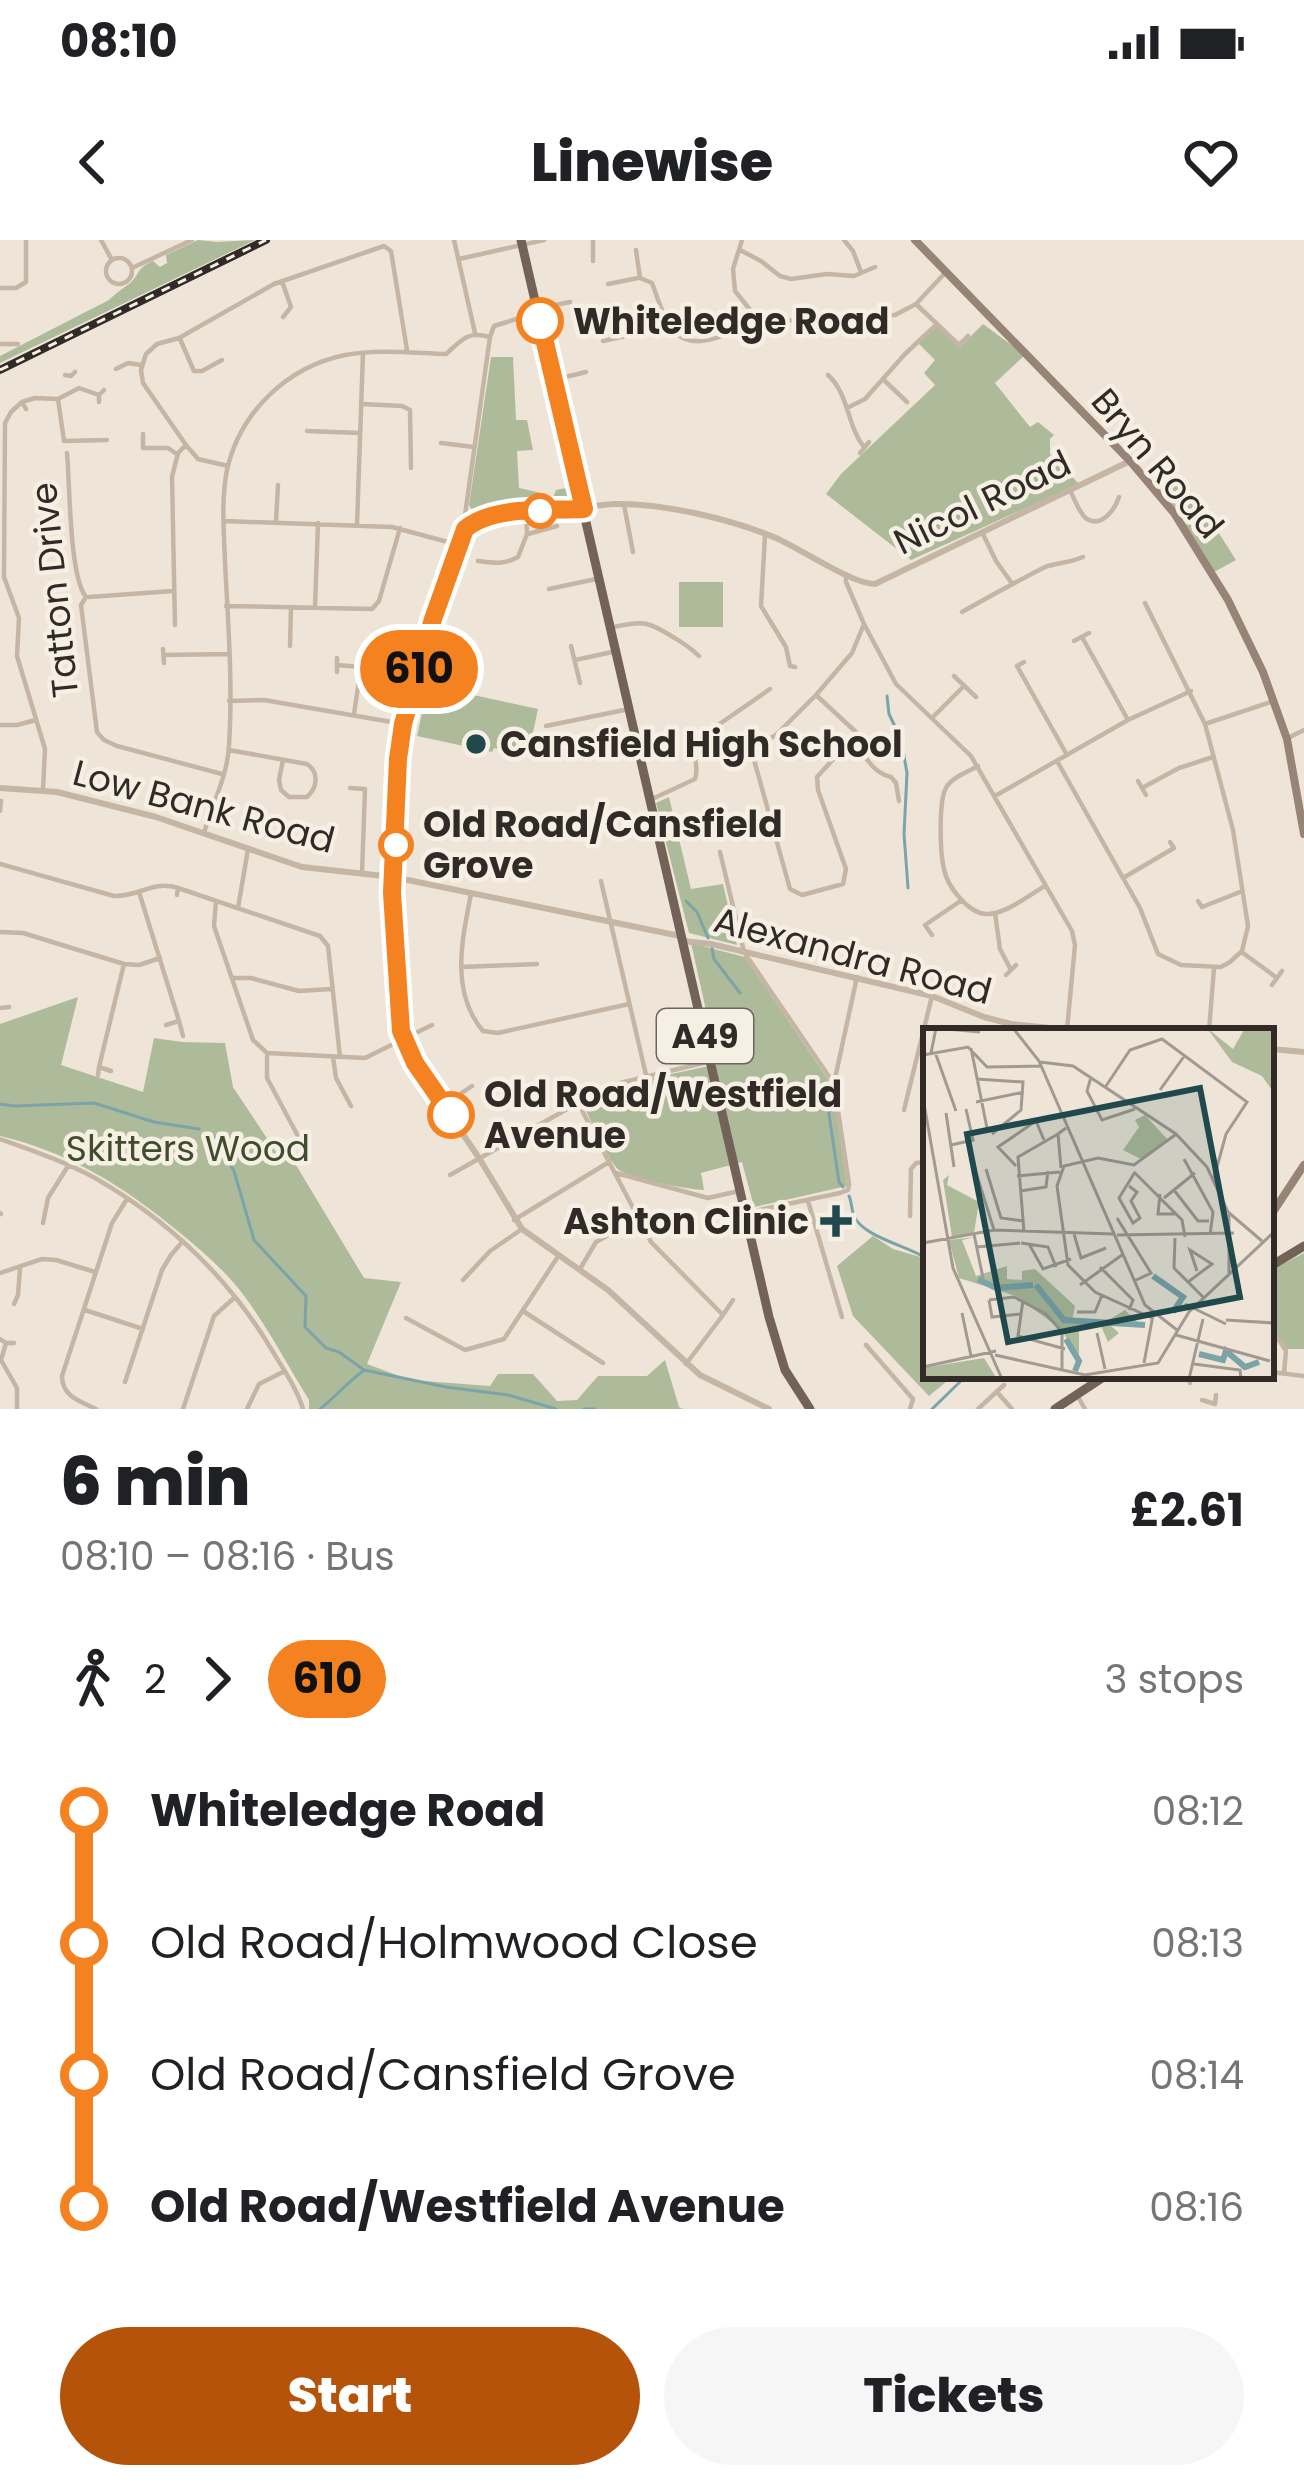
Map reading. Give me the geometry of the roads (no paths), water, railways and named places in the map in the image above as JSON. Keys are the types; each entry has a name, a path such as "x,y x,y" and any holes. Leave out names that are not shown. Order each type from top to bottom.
{"main road":[{"name":"Bryn Road","path":"915,240 1130,460 1174,513 1228,600 1274,701 1287,739 1304,835"},
{"name":"A49","path":"522,242 770,1317 784,1367 810,1409"},
{"path":"1274,1211 1304,1166"},
{"path":"1274,1264 1304,1246"},
{"path":"1055,1409 1100,1379"}],"street":[{"path":"0,288 26,282 26,240"},
{"path":"101,240 112,260"},
{"path":"132,268 124,259 112,260 106,276 116,284 129,280 132,268 191,240"},
{"path":"454,240 475,333"},
{"path":"459,260 544,240"},
{"path":"593,240 594,262"},
{"path":"742,240 733,269 737,297 752,311 779,321 895,315 916,304 945,273"},
{"path":"844,240 854,251 861,273"},
{"path":"228,466 198,459 143,383 141,365 153,346 179,338 282,280 387,247 407,353"},
{"path":"636,250 640,278"},
{"path":"740,250 785,278 849,276 875,267"},
{"path":"608,284 640,278 652,283 668,323 688,341 701,343 741,328 752,311"},
{"path":"282,280 291,304 283,317"},
{"path":"570,302 494,326 490,337 465,515 469,525 433,619 403,724 398,759 394,877 397,991 404,1040 522,1229 608,1290 686,1364 720,1387 769,1409"},
{"path":"916,304 959,345 968,336"},
{"path":"603,341 668,323"},
{"path":"847,408 865,399 937,324"},
{"path":"610,329 613,340"},
{"path":"204,832 230,750 224,520 228,466 250,419 286,380 322,362 363,353 446,353 466,336 490,337"},
{"path":"179,338 194,370 202,371 222,360"},
{"path":"0,344 13,346"},
{"path":"357,525 363,353"},
{"path":"116,369 128,363 141,365"},
{"path":"554,380 586,372"},
{"path":"70,375 74,389"},
{"path":"828,375 837,384 864,448"},
{"path":"884,380 907,402"},
{"path":"44,790 46,756 16,656 19,618 2,578 2,422 35,398 58,399 74,389 100,396"},
{"path":"58,399 64,441 107,440"},
{"path":"362,404 410,410 411,469"},
{"path":"307,431 360,433"},
{"path":"143,434 142,448 167,448 178,454"},
{"path":"441,443 474,447"},
{"path":"175,626 172,477 178,454 186,445"},
{"name":"Tatton Drive","path":"67,452 75,564 79,588 86,597 81,605 97,732 117,746 222,774"},
{"name":"Nicol Road","path":"469,525 526,512 624,505 680,512 765,534 861,582 875,584 1130,460"},
{"path":"276,521 278,484"},
{"path":"1070,490 1086,518 1093,521 1115,510 1119,497"},
{"path":"624,505 633,552"},
{"path":"478,561 496,564 518,557 527,534 526,512"},
{"path":"224,520 400,528 459,545"},
{"path":"315,608 318,523"},
{"path":"527,534 557,526"},
{"path":"226,606 375,608 400,528"},
{"path":"982,532 1011,581"},
{"path":"765,534 761,606 786,647 790,666 795,667"},
{"path":"632,542 643,540"},
{"path":"961,613 1011,581 1083,556"},
{"path":"846,574 864,624 896,684 978,766 1075,942 1067,1028"},
{"path":"549,589 600,578"},
{"path":"86,597 173,591"},
{"path":"1057,761 1140,908 1161,957 1181,965 1214,968 1230,962 1242,951 1248,926 1233,830 1214,757 1191,691 1147,602 1137,607"},
{"path":"290,646 291,607"},
{"path":"611,628 653,623 699,656"},
{"path":"857,733 817,777 847,878 843,884 813,894 793,892 750,752 776,735 816,694 852,652 864,624"},
{"path":"1074,641 1085,635 1128,720"},
{"path":"571,646 580,683"},
{"path":"575,660 616,651"},
{"path":"163,656 228,654"},
{"path":"1024,662 1017,666 1067,755"},
{"path":"337,665 361,667 354,715"},
{"path":"954,676 976,697"},
{"path":"933,717 964,686"},
{"path":"650,800 695,779 695,741 770,689"},
{"path":"995,796 1128,720 1191,691"},
{"path":"816,694 857,733 859,746 881,775 896,783 896,797"},
{"path":"229,701 263,700 403,724"},
{"path":"1205,724 1274,701"},
{"path":"546,726 629,709"},
{"path":"0,724 36,720"},
{"path":"1287,739 1304,730"},
{"path":"230,750 307,764 315,772 314,789 308,796 289,796 281,790 283,760"},
{"path":"1142,788 1179,768 1214,757"},
{"path":"978,766 950,782 942,798 944,872 962,900 977,912 995,914 1046,885"},
{"name":"Low Bank Road","path":"0,788 44,790 156,817 302,867 394,877 471,894"},
{"path":"350,788 364,789 362,873"},
{"path":"0,811 4,801"},
{"path":"1123,878 1174,848 1170,842"},
{"path":"238,908 248,848"},
{"path":"719,852 744,952 834,1084"},
{"path":"0,874 1,864 114,896 162,884 320,936 328,946 336,1078 351,1106"},
{"path":"601,881 646,1075"},
{"path":"1198,901 1202,907 1242,891"},
{"path":"139,892 183,1036"},
{"path":"471,894 461,967 464,996 472,1018 483,1030 498,1033 629,1004"},
{"name":"Alexandra Road","path":"471,894 857,977 932,996 1010,1028"},
{"path":"932,935 925,925 962,900"},
{"path":"217,901 214,926 253,1040 267,1053 365,1058 432,1025"},
{"path":"995,914 1000,950 1011,970"},
{"path":"0,932 17,932 124,964 160,958"},
{"path":"1242,951 1280,975 1272,985"},
{"path":"111,1071 99,1071 124,964"},
{"path":"461,967 537,964"},
{"path":"1209,1028 1214,968"},
{"path":"232,977 299,991 331,989"},
{"path":"746,1213 848,1190 834,1084 857,977"},
{"path":"924,1028 932,996"},
{"path":"0,1008 9,1007"},
{"path":"166,1025 178,1021"},
{"path":"904,1110 923,1033"},
{"path":"1274,1049 1304,1052"},
{"path":"267,1053 267,1078 299,1138"},
{"path":"450,1174 608,1085 711,1061"},
{"path":"444,1105 472,1086"},
{"path":"577,1101 651,1242 722,1315"},
{"path":"0,1138 94,1178 183,1241 236,1296 303,1409"},
{"path":"514,1220 609,1162"},
{"path":"910,1216 911,1169 923,1162"},
{"path":"43,1223 48,1198 68,1166"},
{"path":"616,1173 708,1198 740,1191"},
{"path":"95,1409 70,1396 62,1387 62,1376 112,1222 127,1199"},
{"path":"807,1200 842,1316"},
{"path":"33,1215 44,1215"},
{"path":"580,1269 596,1242 639,1218"},
{"path":"455,1276 466,1282 490,1251 522,1229"},
{"path":"139,1378 127,1378 142,1329 162,1270 183,1241"},
{"path":"406,1318 465,1350 504,1339 559,1256"},
{"path":"0,1274 42,1259 95,1272"},
{"path":"14,1304 20,1267"},
{"path":"172,1401 184,1406 214,1316 236,1296"},
{"path":"686,1364 734,1300"},
{"path":"84,1310 142,1329"},
{"path":"523,1311 604,1363"},
{"path":"1274,1333 1286,1351 1284,1373"},
{"path":"7,1342 0,1360 17,1388 17,1409"},
{"path":"866,1345 913,1399 910,1409"},
{"path":"247,1409 259,1384 284,1371"},
{"path":"1274,1372 1304,1376"},
{"path":"978,1409 1004,1385"},
{"path":"997,1392 1012,1409"},
{"path":"1076,1395 1085,1409"},
{"path":"1202,1400 1215,1406 1216,1395"}],"waterway":[{"path":"887,696 907,773 908,888"},
{"path":"686,901 697,912 708,938"},
{"path":"712,948 714,959 740,993"},
{"path":"826,1094 843,1187"},
{"path":"0,1104 94,1103 154,1122 199,1129"},
{"path":"211,1133 234,1171 254,1240 306,1296 305,1327 326,1348 364,1370 508,1395 556,1409"},
{"path":"849,1196 854,1216 867,1230 923,1257"},
{"path":"320,1409 363,1371"},
{"path":"932,1409 963,1379"},
{"path":"584,1409 595,1409"}],"railway":[{"path":"0,370 266,240"}],"place":[{"name":"Whiteledge Road","path":"540,321"},
{"name":"Cansfield High School","path":"476,744"},
{"name":"Old Road/Cansfield Grove","path":"396,845"},
{"name":"Old Road/Westfield Avenue","path":"451,1115"},
{"name":"Ashton Clinic","path":"836,1221"}],"park label":[{"name":"Skitters Wood","path":"188,1148"}]}
